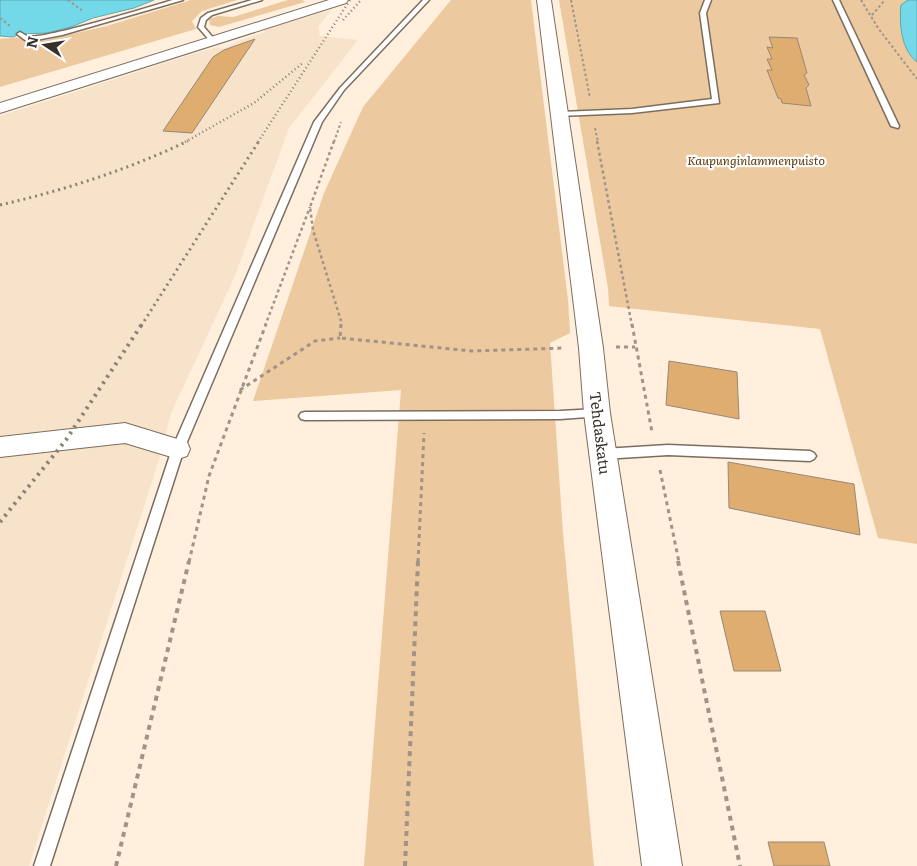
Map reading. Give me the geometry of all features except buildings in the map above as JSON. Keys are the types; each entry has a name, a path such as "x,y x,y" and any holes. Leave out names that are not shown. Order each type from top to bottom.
{"street":[{"path":"0,108 342,0"},
{"name":"Tehdaskatu","path":"544,0 561,114 591,348 597,414 662,866"},
{"path":"0,447 125,433 178,449"}],"lane":[{"path":"20,34 24,38 36,38 62,33 180,0"},
{"path":"213,41 202,27 203,19 210,14 259,0"},
{"path":"42,866 178,449 318,122 342,89 426,0"},
{"path":"561,114 632,111 716,101 703,13 708,0"},
{"path":"836,0 895,126"},
{"path":"305,416 560,416 597,414"},
{"path":"603,454 668,450 810,456"}],"path":[{"path":"68,0 86,14"},
{"path":"862,0 878,28 917,79"},
{"path":"872,15 884,0"},
{"path":"116,866 209,476 343,119"},
{"path":"310,207 313,230 341,321 340,338"},
{"path":"240,390 315,341 340,338 472,351 635,347"},
{"path":"406,866 425,415"}],"shaded area":[{"path":"331,10 318,27 320,36 358,40 289,128 234,278 171,413 162,450 29,866 0,866 0,116 193,54 218,47 223,49 239,41 266,32 263,30"}],"green space":[{"path":"191,0 237,0 202,11 192,21 196,29 0,87 0,39 33,36 45,40 107,26"},
{"path":"288,0 302,0 305,2 219,27 210,25 209,19 218,16 233,17"},
{"path":"451,0 531,0 568,300 570,333 550,343 563,533 594,866 364,866 401,390 253,401 324,193 363,107"},
{"name":"Kaupunginlammenpuisto","path":"559,0 917,0 917,544 878,538 820,329 609,306 608,288"}],"water":[{"path":"0,0 154,0 134,8 93,18 71,27 47,33 20,34 13,37 0,36"},
{"path":"908,0 917,0 917,62 907,51 902,36 901,5"}],"railway":[{"path":"258,142 350,0"},
{"path":"343,20 361,0"},
{"path":"185,142 254,103 304,62"},
{"path":"0,205 48,193 95,178 142,161 188,141"},
{"path":"141,326 259,141"},
{"path":"0,522 66,440 142,324"}]}
